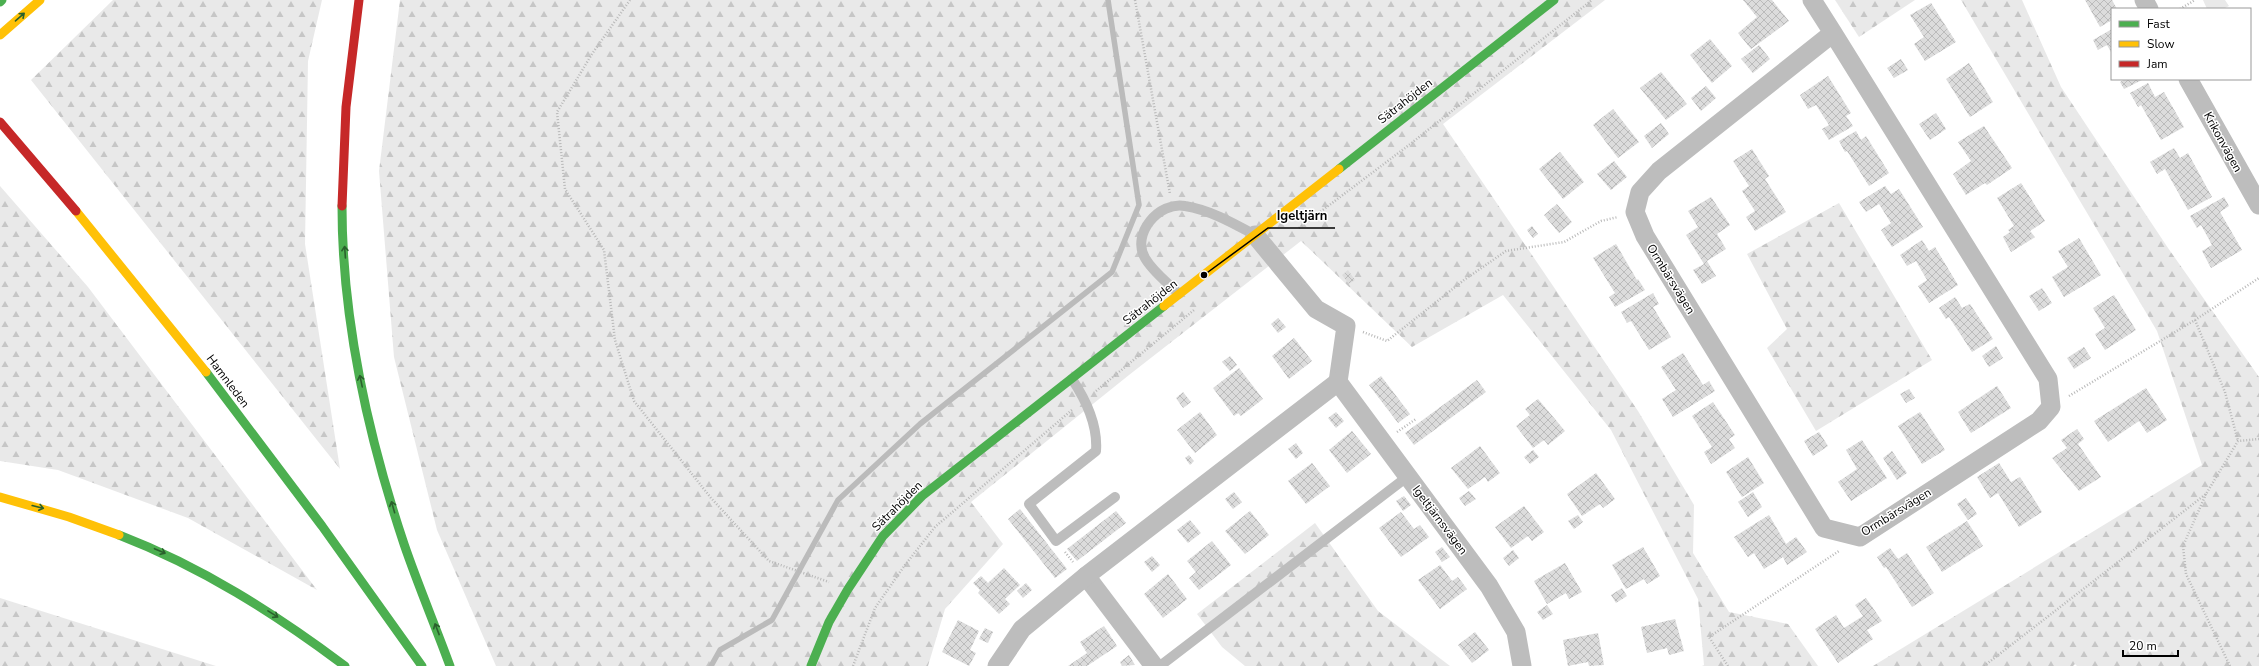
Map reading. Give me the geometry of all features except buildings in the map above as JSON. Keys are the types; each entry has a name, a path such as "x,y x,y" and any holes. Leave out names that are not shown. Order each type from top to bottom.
{"main road":[{"path":"0,35 40,0"},
{"path":"359,0 349,68 344,140 343,223 347,286 361,378 380,460 404,544 450,666"},
{"name":"Sätrahöjden","path":"811,666 829,622 848,589 883,536 922,496 1554,0"},
{"name":"Hamnleden","path":"0,122 83,218 208,373 422,666"},
{"path":"0,497 58,512 180,560 236,591 285,621 345,666"}],"street":[{"path":"1812,0 2048,379 2051,407"},
{"path":"1635,212 1640,192 1659,171 1833,33"},
{"name":"Krikonvägen","path":"2189,80 2259,205"},
{"name":"Ormbärsvägen","path":"1635,212 1645,236 1824,528 1860,537 2039,421 2051,407"},
{"path":"997,666 1022,629 1086,576 1338,382 1346,326 1316,309 1256,234"},
{"name":"Igeltjärnsvägen","path":"1338,382 1489,586 1516,632 1522,666"},
{"path":"1086,576 1154,666"}],"lane":[{"path":"1179,294 1148,262 1145,258 1142,246 1143,235 1152,219 1161,211 1172,206 1184,206 1223,218 1256,234"},
{"path":"1072,379 1085,399 1097,438 1096,451 1029,504 1056,541 1115,497"},
{"path":"1160,666 1407,477"}],"path":[{"path":"630,0 592,54 557,112 565,189 604,250 615,340 634,401 711,498 769,561 848,589"},
{"path":"1135,0 1172,206"},
{"path":"1293,233 1409,145 1592,0"},
{"path":"2182,8 2194,0"},
{"path":"1346,326 1387,341 1464,280 1506,251 1564,242 1601,221 1635,212"},
{"path":"2051,407 2195,320 2259,278"},
{"path":"853,666 875,608 905,565 935,527 1085,399 1200,306"},
{"path":"2195,320 2225,392 2238,441 2206,494 2183,546 2186,574 2230,666"},
{"path":"2238,441 2259,439"},
{"path":"1984,666 2206,494"},
{"path":"1728,666 1709,637 1860,537"},
{"path":"1056,541 1086,576"}],"green space":[{"path":"113,0 322,0 308,61 305,244 340,469 31,80"},
{"path":"400,0 1605,0 1443,124 1638,411 1694,505 1693,553 1729,612 1788,624 1818,666 1702,666 1704,665 1698,599 1611,430 1503,295 1412,347 1301,241 1129,375 971,502 1003,544 945,609 928,666 496,666 437,530 394,357 379,171"},
{"path":"1835,0 1915,0 1859,37"},
{"path":"1961,0 2022,0 2061,87 2168,248 2259,377 2259,666 2077,666 2075,664 2073,666 1873,666 2202,465 2157,331"},
{"path":"2203,0 2225,0 2229,6 2225,8 2207,8"},
{"path":"0,186 88,287 317,590 188,518 58,470 0,461"},
{"path":"1839,203 1932,360 1816,431 1767,348 1787,329 1747,254"},
{"path":"1315,523 1378,611 1450,666 1245,666 1222,647 1197,614"},
{"path":"0,598 216,666 0,666"}],"waterway":[{"path":"711,666 720,650 772,620 838,500 920,424 1112,272 1139,205 1108,0"}],"traffic: fast":[{"path":"1339,169 1554,0"},
{"path":"342,206 343,249 352,335 369,420 379,462 404,544 450,666"},
{"path":"811,666 829,622 848,589 883,536 922,496 1164,306"},
{"path":"206,372 322,526 422,666"},
{"path":"119,535 179,562 236,593 318,646 345,666"}],"traffic: slow":[{"path":"0,35 40,0"},
{"path":"1164,306 1339,169"},
{"path":"76,211 206,372"},
{"path":"0,497 69,517 119,535"}],"traffic: jam":[{"path":"342,206 346,107 359,0"},
{"path":"0,122 76,211"}],"place":[{"name":"Igeltjärn","path":"1204,275"}]}
